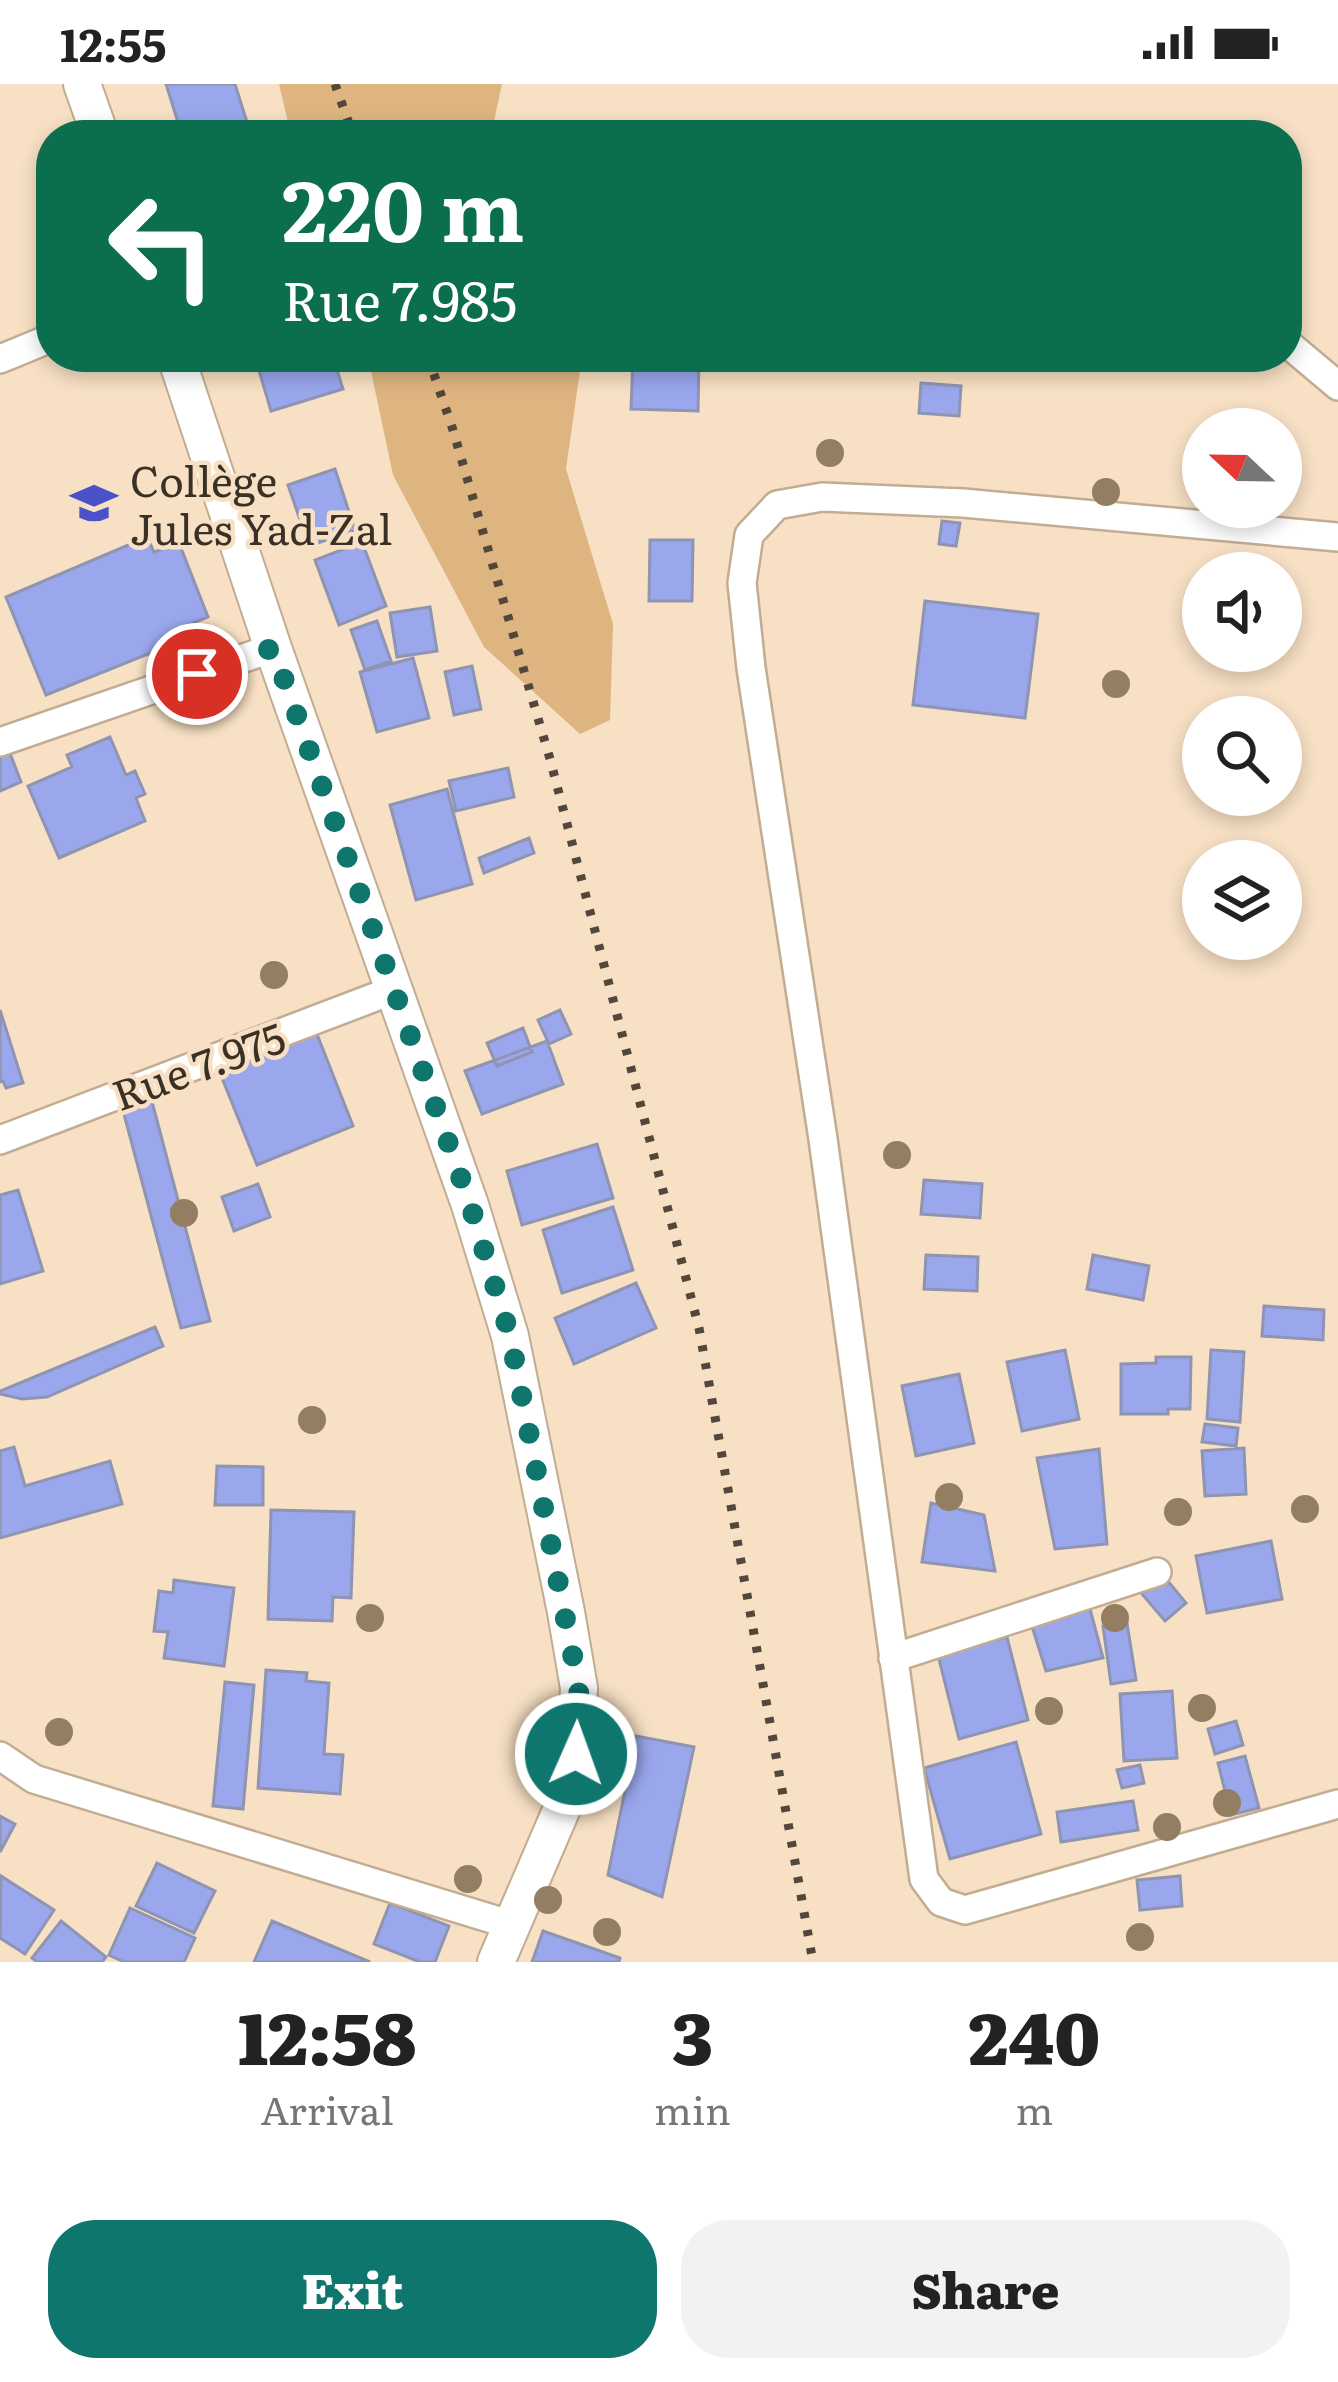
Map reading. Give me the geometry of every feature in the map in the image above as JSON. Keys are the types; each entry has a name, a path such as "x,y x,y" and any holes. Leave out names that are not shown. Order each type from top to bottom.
{"street":[{"path":"82,84 95,120"},
{"path":"0,359 36,344"},
{"path":"1302,356 1338,386"},
{"path":"181,372 273,648 470,1204 510,1336 579,1688 576,1754 563,1806 496,1962"},
{"path":"1338,537 963,503 822,497 776,505 749,535 742,583 924,1879 941,1902 965,1910 1338,1804"},
{"path":"0,742 273,648"},
{"name":"Rue 7.975","path":"0,1140 396,989"},
{"path":"893,1658 1157,1572"},
{"path":"0,1756 34,1778 512,1925"}],"shaded area":[{"path":"279,84 502,84 494,120 287,120"},
{"path":"371,372 580,372 566,469 613,624 610,720 580,734 484,647 393,475"}],"building":[{"path":"166,84 235,84 246,120 177,120"},
{"path":"260,372 338,372 343,389 271,411"},
{"path":"632,372 699,372 698,411 631,409"},
{"path":"921,383 961,386 959,416 919,413"},
{"path":"335,469 355,530 309,546 288,485"},
{"path":"942,521 960,523 956,546 939,544"},
{"path":"147,537 154,552 179,543 208,617 183,627 188,638 46,695 6,597"},
{"path":"650,540 693,540 692,601 649,601"},
{"path":"362,542 386,606 339,625 315,560"},
{"path":"925,601 1038,614 1025,718 913,705"},
{"path":"430,607 437,651 397,657 390,613"},
{"path":"377,621 391,661 365,670 351,630"},
{"path":"413,658 429,718 377,732 360,672"},
{"path":"472,666 481,709 454,715 445,672"},
{"path":"110,737 126,775 135,771 145,794 136,798 145,821 59,858 28,786 72,767 67,755"},
{"path":"8,748 21,782 0,791 0,752"},
{"path":"508,768 514,797 456,811 449,781"},
{"path":"447,789 472,884 416,900 390,805"},
{"path":"529,838 534,853 484,873 479,858"},
{"path":"0,1010 23,1083 6,1088 0,1082"},
{"path":"560,1010 571,1034 549,1044 538,1020"},
{"path":"313,1024 353,1126 257,1165 216,1063"},
{"path":"523,1028 532,1052 497,1066 487,1043"},
{"path":"547,1041 563,1084 482,1114 465,1071"},
{"path":"150,1094 210,1321 181,1328 121,1103"},
{"path":"597,1144 613,1198 522,1225 507,1171"},
{"path":"924,1180 982,1184 980,1218 921,1214"},
{"path":"258,1184 270,1217 234,1231 222,1197"},
{"path":"18,1190 43,1271 0,1284 0,1195"},
{"path":"613,1207 633,1270 562,1293 543,1230"},
{"path":"926,1255 978,1257 977,1291 924,1289"},
{"path":"1093,1255 1149,1266 1143,1300 1087,1289"},
{"path":"636,1283 656,1328 574,1364 555,1318"},
{"path":"1264,1306 1324,1310 1323,1340 1262,1336"},
{"path":"155,1327 163,1346 47,1397 0,1394 0,1391"},
{"path":"1065,1350 1079,1419 1022,1431 1007,1362"},
{"path":"1211,1350 1244,1352 1240,1422 1207,1419"},
{"path":"1156,1357 1191,1357 1190,1409 1121,1414 1121,1364 1156,1363"},
{"path":"959,1374 974,1443 916,1456 902,1386"},
{"path":"1205,1424 1238,1428 1236,1446 1202,1442"},
{"path":"14,1447 25,1486 110,1461 122,1504 0,1538 0,1451"},
{"path":"1244,1448 1246,1494 1205,1496 1202,1451"},
{"path":"1099,1449 1107,1544 1055,1549 1037,1458"},
{"path":"217,1466 263,1467 263,1505 215,1505"},
{"path":"931,1503 984,1515 995,1571 922,1562"},
{"path":"271,1510 354,1512 351,1598 333,1597 332,1621 268,1619"},
{"path":"1271,1541 1282,1599 1207,1613 1196,1556"},
{"path":"1158,1569 1186,1603 1165,1621 1136,1587"},
{"path":"174,1580 234,1588 224,1666 164,1658 168,1632 154,1631 159,1591 173,1593"},
{"path":"1089,1605 1103,1658 1046,1671 1030,1620"},
{"path":"1127,1623 1136,1680 1111,1684 1103,1626"},
{"path":"1007,1637 1028,1720 959,1739 938,1655"},
{"path":"266,1670 307,1673 306,1681 329,1683 324,1754 343,1755 340,1794 258,1788"},
{"path":"225,1682 254,1685 243,1809 213,1806"},
{"path":"1172,1691 1177,1758 1124,1761 1120,1694"},
{"path":"1236,1721 1243,1745 1215,1754 1208,1729"},
{"path":"636,1736 694,1747 662,1897 608,1875"},
{"path":"1016,1742 1041,1834 950,1859 924,1768"},
{"path":"1245,1756 1259,1808 1231,1815 1218,1763"},
{"path":"1140,1765 1144,1783 1122,1788 1117,1770"},
{"path":"1133,1801 1138,1830 1061,1842 1057,1812"},
{"path":"0,1816 15,1824 0,1852"},
{"path":"157,1863 215,1891 194,1933 136,1906"},
{"path":"1,1876 54,1910 25,1954 0,1938"},
{"path":"1180,1876 1182,1906 1140,1910 1137,1880"},
{"path":"390,1903 449,1926 435,1962 420,1962 374,1944"},
{"path":"130,1908 195,1938 184,1962 124,1962 109,1955"},
{"path":"61,1921 106,1957 102,1962 37,1962 32,1958"},
{"path":"272,1921 370,1962 254,1962"},
{"path":"543,1931 620,1958 619,1962 532,1962"}],"railway":[{"path":"335,84 348,120"},
{"path":"433,372 550,759 699,1328 813,1962"}],"place":[{"name":"Collège Jules Yad-Zal","path":"94,503"}],"route":[{"path":"197,674 273,648 396,989 510,1336 579,1688 576,1754"}]}
